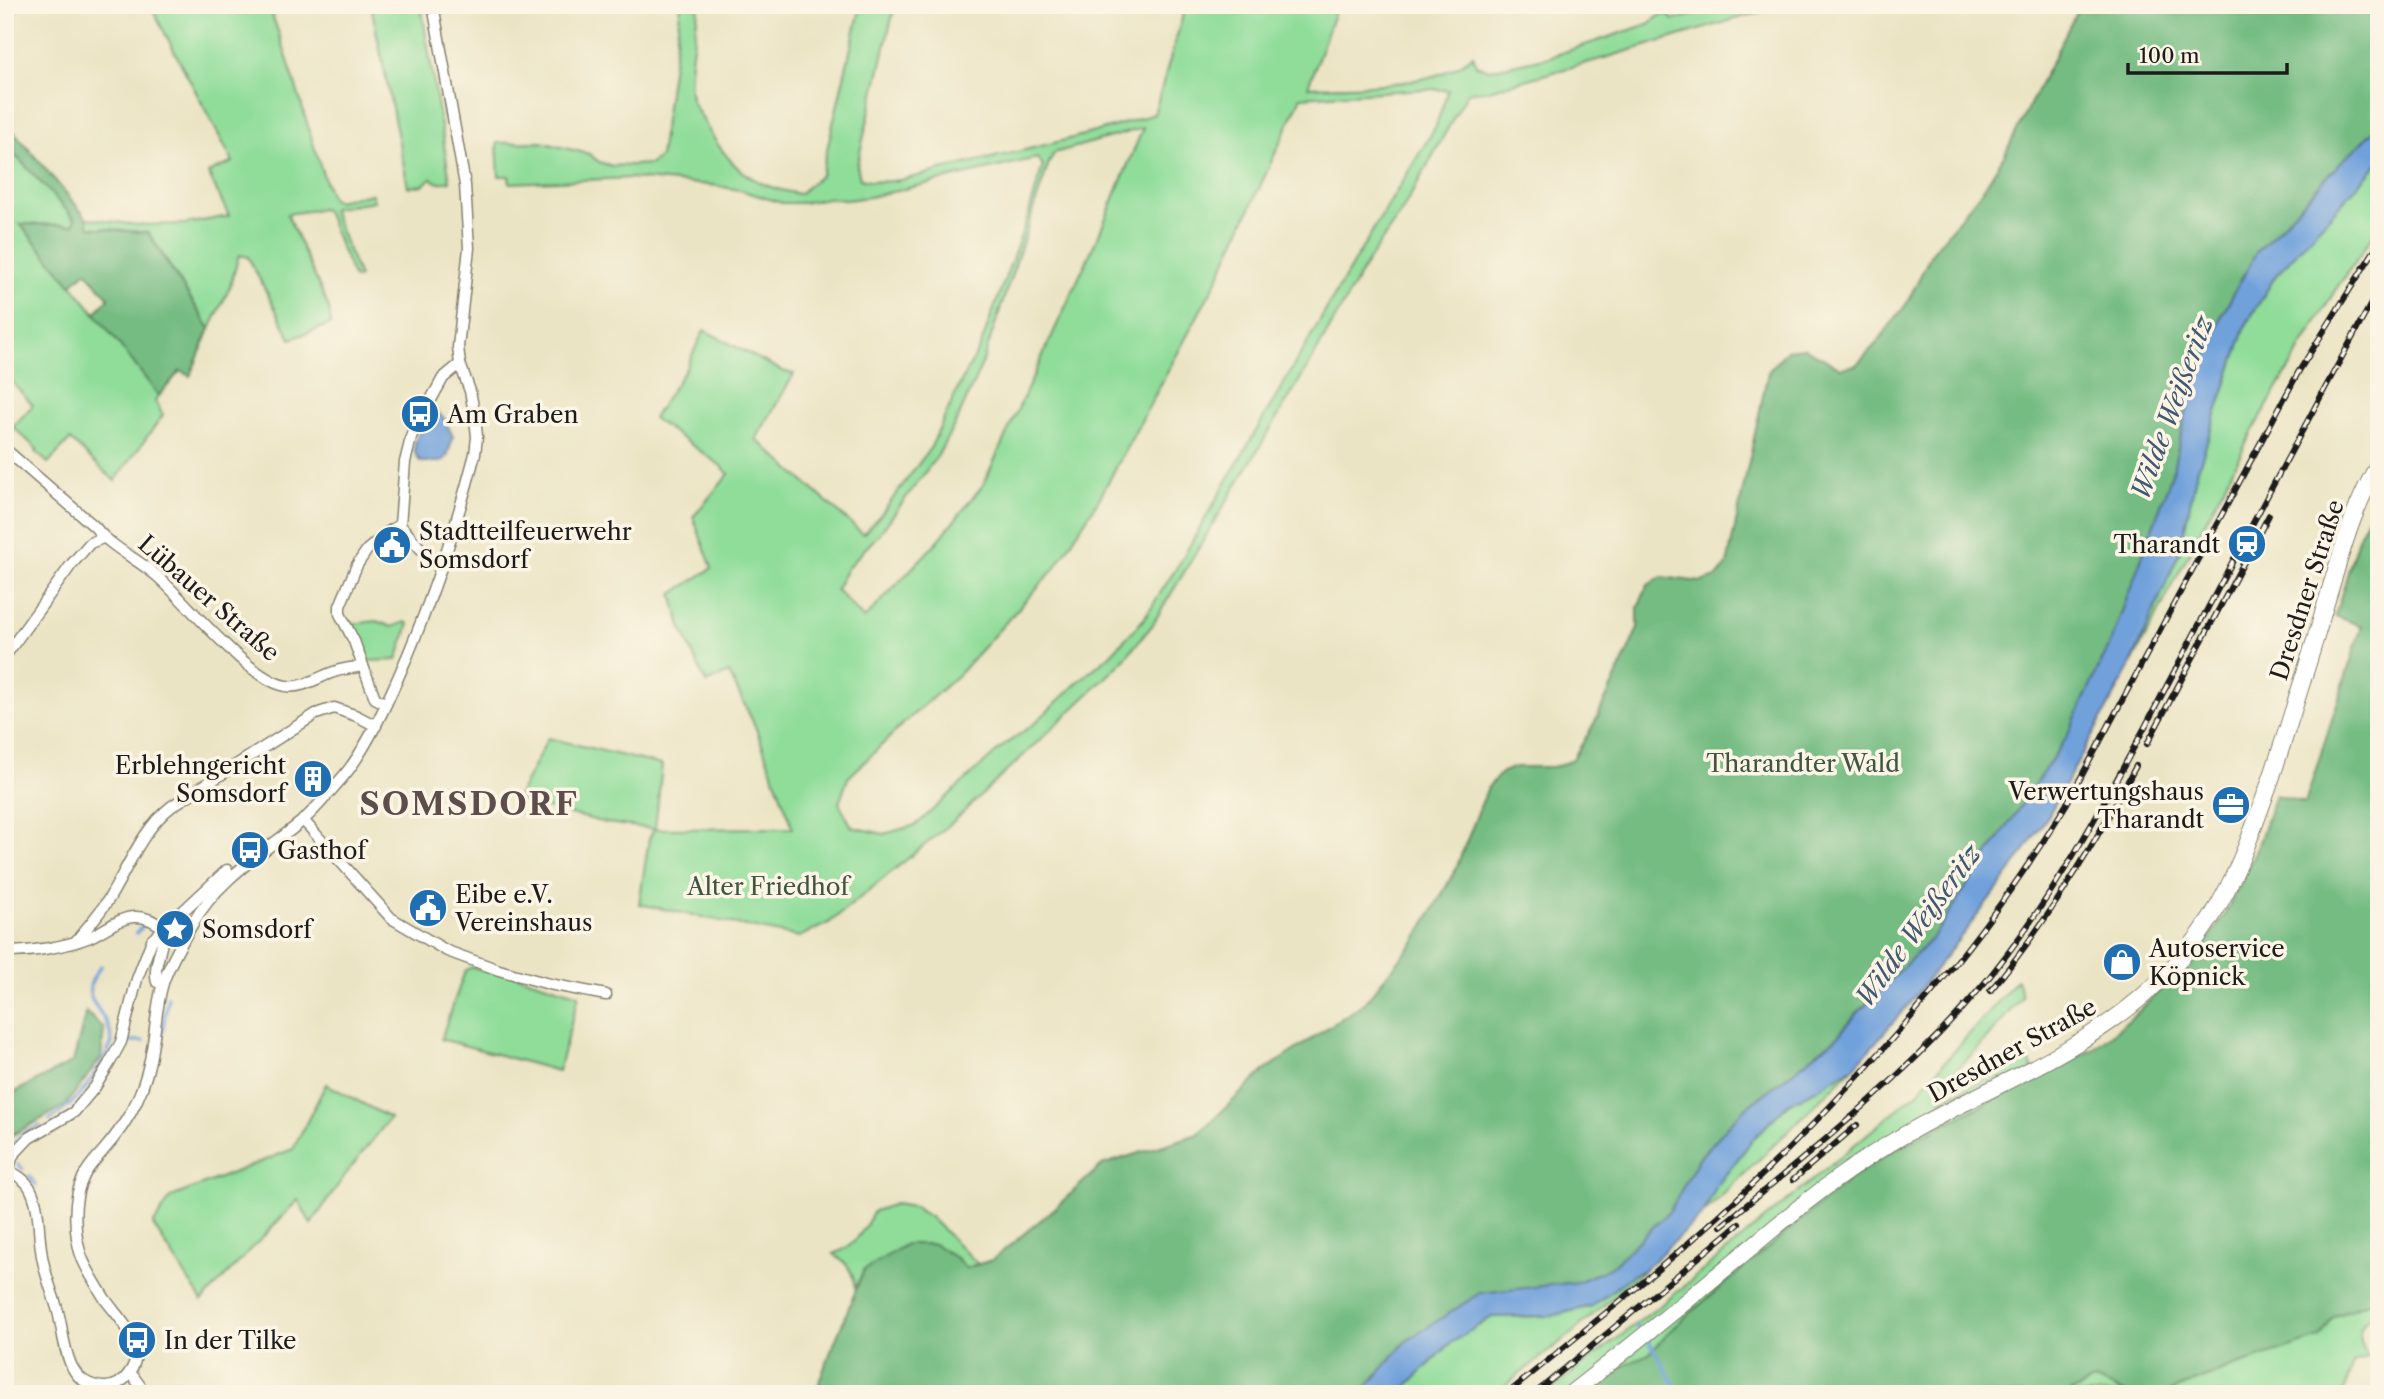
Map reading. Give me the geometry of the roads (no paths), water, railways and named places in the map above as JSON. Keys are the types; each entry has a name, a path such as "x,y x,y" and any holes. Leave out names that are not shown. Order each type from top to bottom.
{"main road":[{"name":"Dresdner Straße","path":"1570,1394 1843,1174 1891,1143 2068,1050 2095,1033 2147,991 2192,944 2223,897 2255,824 2354,511 2379,464"}],"street":[{"path":"6,1170 30,1186 33,1195 44,1268 57,1307 71,1367 78,1376 92,1384 107,1388 122,1382 136,1358 135,1343 89,1271 78,1245 76,1220 82,1180 126,1124 143,1086 150,1065 157,1008 163,984 177,950 195,918 232,874 303,820 346,774 376,726 416,639 469,477 477,437 470,391 460,364 458,347 469,248 468,220 463,166 433,5"},
{"path":"442,565 420,548 400,524 405,462 412,434 443,378 460,364"},
{"name":"Lübauer Straße","path":"5,449 103,538 158,576 247,663 276,683 294,686 337,671 363,666"},
{"path":"386,704 375,698 347,624 340,614 340,606 357,565 367,550 400,524"},
{"name":"Lübauer Straße","path":"5,656 71,565 90,543 103,538"},
{"path":"76,941 110,897 132,855 163,813 172,806 316,714 334,708 376,726"},
{"path":"303,820 391,918 447,951 499,970 606,995"},
{"path":"5,1191 6,1170 13,1155 29,1138 74,1112 95,1087 121,1042 143,959 152,940 227,870"},
{"path":"5,952 47,948 76,941 130,917 145,918 163,928 163,945 155,976 157,982 163,984"},
{"path":"130,1372 146,1394"}],"water":[{"path":"2379,126 2379,162 2276,275 2246,325 2196,475 2180,551 2129,669 2048,816 2004,881 1908,1005 1856,1065 1788,1104 1755,1137 1716,1187 1704,1213 1644,1270 1634,1274 1592,1306 1551,1316 1492,1317 1451,1343 1409,1384 1403,1394 1361,1394 1405,1342 1480,1293 1578,1282 1610,1268 1670,1211 1699,1158 1741,1112 1836,1038 1933,937 2066,738 2111,642 2171,477 2190,398 2222,315 2256,253 2338,165"},
{"path":"434,409 444,418 453,437 447,457 441,462 421,462 416,456 415,442"}],"waterway":[{"path":"136,933 144,925"},
{"path":"50,1120 71,1104 87,1086 112,1043 108,1026 90,992 90,985 101,966"},
{"path":"161,1041 168,997"},
{"path":"127,1041 144,1041"},
{"path":"5,1154 23,1134 40,1126"},
{"path":"18,1165 23,1169"},
{"path":"29,1176 36,1185"},
{"path":"1649,1341 1680,1394"}],"railway":[{"path":"1507,1394 1681,1250 1783,1154 1915,1013 1994,912 2066,805 2299,371 2379,243"},
{"path":"1721,1226 1850,1118 1913,1061 1971,999 2030,923 2105,801 2379,289"},
{"path":"2147,744 2269,515"},
{"path":"1990,991 2032,937 2069,882 2136,766"},
{"path":"1793,1180 1857,1125"},
{"path":"1534,1394 1739,1224"}],"place":[{"name":"Am Graben","path":"420,414"},
{"name":"Tharandt","path":"2247,544"},
{"name":"Stadtteilfeuerwehr Somsdorf","path":"392,545"},
{"name":"Erblehngericht Somsdorf","path":"313,779"},
{"name":"Verwertungshaus Tharandt","path":"2231,805"},
{"name":"Gasthof","path":"250,850"},
{"name":"Eibe e.V. Vereinshaus","path":"428,908"},
{"name":"Somsdorf","path":"175,929"},
{"name":"Autoservice Köpnick","path":"2122,962"},
{"name":"In der Tilke","path":"137,1340"}],"district":[{"name":"SOMSDORF","path":"469,803"}],"water label":[{"name":"Wilde Weißeritz","path":"2172,408"},
{"name":"Wilde Weißeritz","path":"1918,926"}],"park label":[{"name":"Tharandter Wald","path":"1803,763"},
{"name":"Alter Friedhof","path":"768,886"}]}
